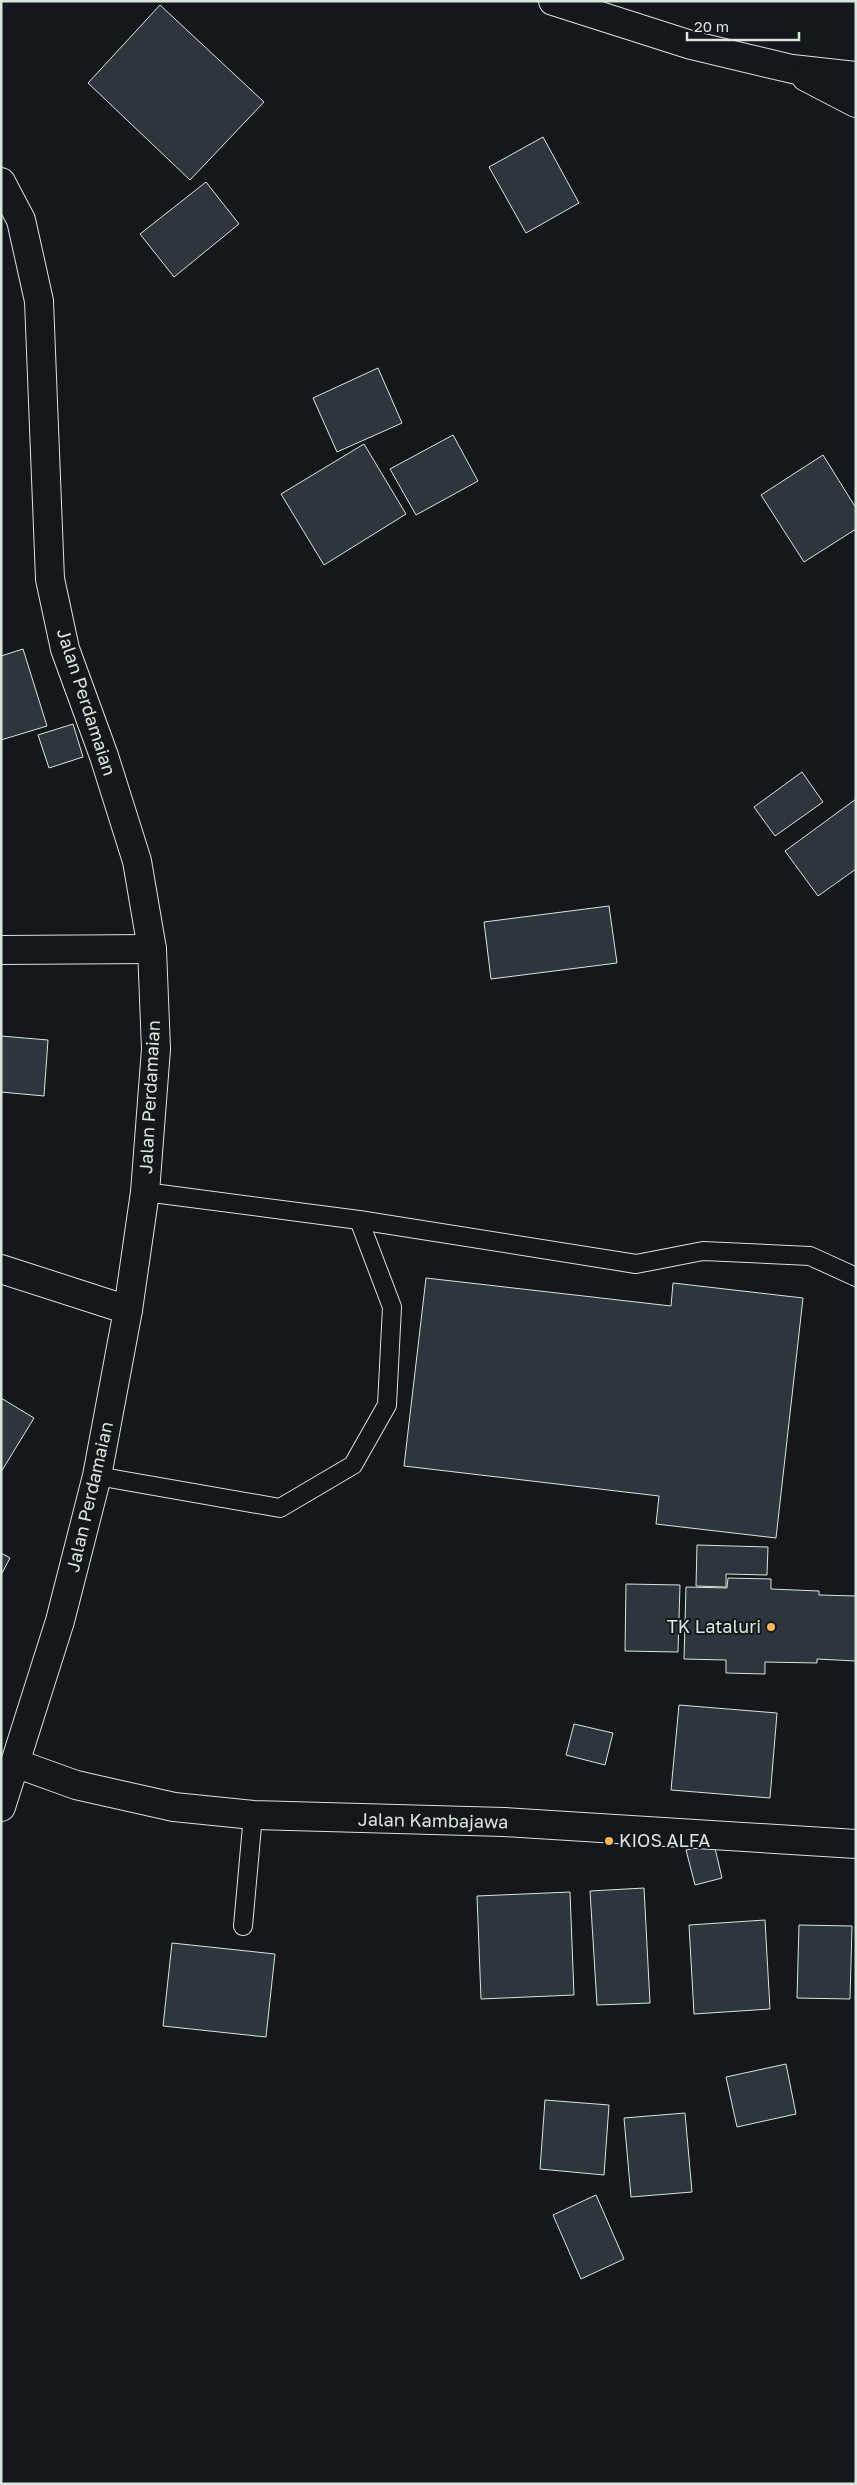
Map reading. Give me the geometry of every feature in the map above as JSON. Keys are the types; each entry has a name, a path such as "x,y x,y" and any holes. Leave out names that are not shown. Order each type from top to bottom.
{"street":[{"path":"553,1 691,45 792,69 856,76"},
{"path":"792,69 856,104"},
{"name":"Jalan Perdamaian","path":"1,182 21,220 39,301 50,579 65,649 104,756 137,861 152,949 156,1049 145,1192 128,1310 97,1476 60,1621 1,1807"},
{"path":"1,950 152,949"},
{"path":"1,1269 128,1310"},
{"name":"Jalan Kambajawa","path":"16,1763 76,1785 156,1803 253,1815 504,1822 856,1844"}],"lane":[{"path":"145,1192 359,1220 636,1264 703,1251 810,1256 856,1277"},
{"path":"97,1476 280,1508 353,1465 387,1405 392,1307 359,1220"},
{"path":"243,1926 253,1815"}],"building":[{"path":"160,5 264,102 190,180 88,83"},
{"path":"543,137 579,203 526,233 489,167"},
{"path":"206,182 239,224 174,277 140,234"},
{"path":"378,368 402,423 337,452 313,398"},
{"path":"453,435 478,481 416,515 390,469"},
{"path":"364,444 406,514 324,565 281,494"},
{"path":"823,455 856,508 856,529 804,562 761,495"},
{"path":"23,649 47,726 1,740 1,656"},
{"path":"73,724 83,757 49,768 38,735"},
{"path":"802,772 823,802 775,836 754,807"},
{"path":"856,799 856,869 818,896 785,851"},
{"path":"609,906 617,963 491,979 484,922"},
{"path":"1,1036 48,1040 44,1096 1,1092"},
{"path":"426,1278 671,1306 673,1283 803,1298 776,1538 656,1524 659,1496 404,1466"},
{"path":"1,1398 34,1418 1,1472"},
{"path":"697,1545 768,1547 767,1575 726,1574 726,1587 696,1586"},
{"path":"1,1553 10,1558 1,1575"},
{"name":"TK Lataluri","path":"728,1578 771,1579 771,1589 819,1591 819,1595 856,1596 856,1661 817,1659 817,1663 765,1662 765,1674 726,1673 726,1660 684,1659 686,1587 727,1588"},
{"path":"626,1584 680,1585 678,1652 625,1651"},
{"path":"679,1705 777,1713 770,1798 671,1790"},
{"path":"574,1724 613,1733 605,1765 566,1755"},
{"path":"714,1844 722,1878 695,1885 686,1850"},
{"path":"644,1888 650,2003 597,2005 590,1891"},
{"path":"570,1892 574,1995 481,1999 477,1896"},
{"path":"765,1920 770,2009 694,2014 689,1925"},
{"path":"799,1925 852,1926 850,1999 797,1998"},
{"path":"172,1943 275,1954 266,2037 163,2026"},
{"path":"786,2064 796,2114 737,2127 726,2077"},
{"path":"545,2100 609,2105 604,2175 540,2169"},
{"path":"685,2113 692,2192 631,2197 624,2118"},
{"path":"596,2195 624,2259 581,2279 553,2215"}],"place":[{"name":"TK Lataluri","path":"771,1627"},
{"name":"KIOS ALFA","path":"609,1841"}]}
